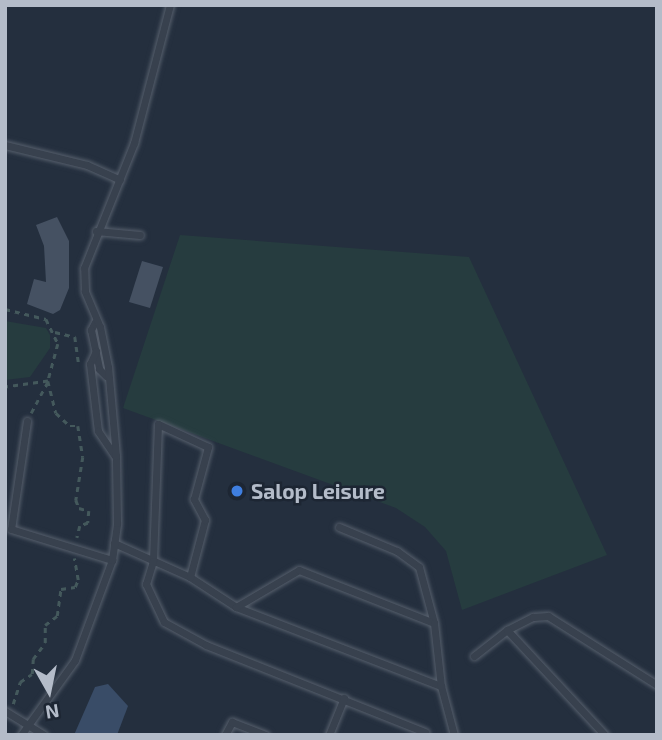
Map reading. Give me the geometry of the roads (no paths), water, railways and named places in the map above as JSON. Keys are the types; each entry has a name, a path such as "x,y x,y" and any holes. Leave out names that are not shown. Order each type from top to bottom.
{"lane":[{"path":"21,735 75,660 112,560 116,456 103,338 95,322 83,279 96,231 120,180 170,5"},
{"path":"5,145 87,165 120,180"},
{"path":"96,231 140,235"},
{"path":"95,322 91,330 106,376"},
{"path":"96,351 92,374 98,432 116,456"},
{"path":"27,421 11,529 112,560"},
{"path":"190,577 205,520 194,499 208,447 158,424 153,561 146,584 164,622 205,645 425,732"},
{"path":"338,527 397,551 419,567 434,624 441,686 454,735"},
{"path":"114,543 190,577 236,607 441,686"},
{"path":"236,607 299,570 434,624"},
{"path":"474,656 508,630 533,617 548,617 657,685"},
{"path":"508,630 605,735"},
{"path":"329,735 344,698"},
{"path":"5,711 44,735"},
{"path":"225,735 232,722 266,735"}],"water":[{"path":"108,684 128,706 117,735 74,735 95,687"}],"place":[{"name":"Salop Leisure","path":"237,491"}]}
